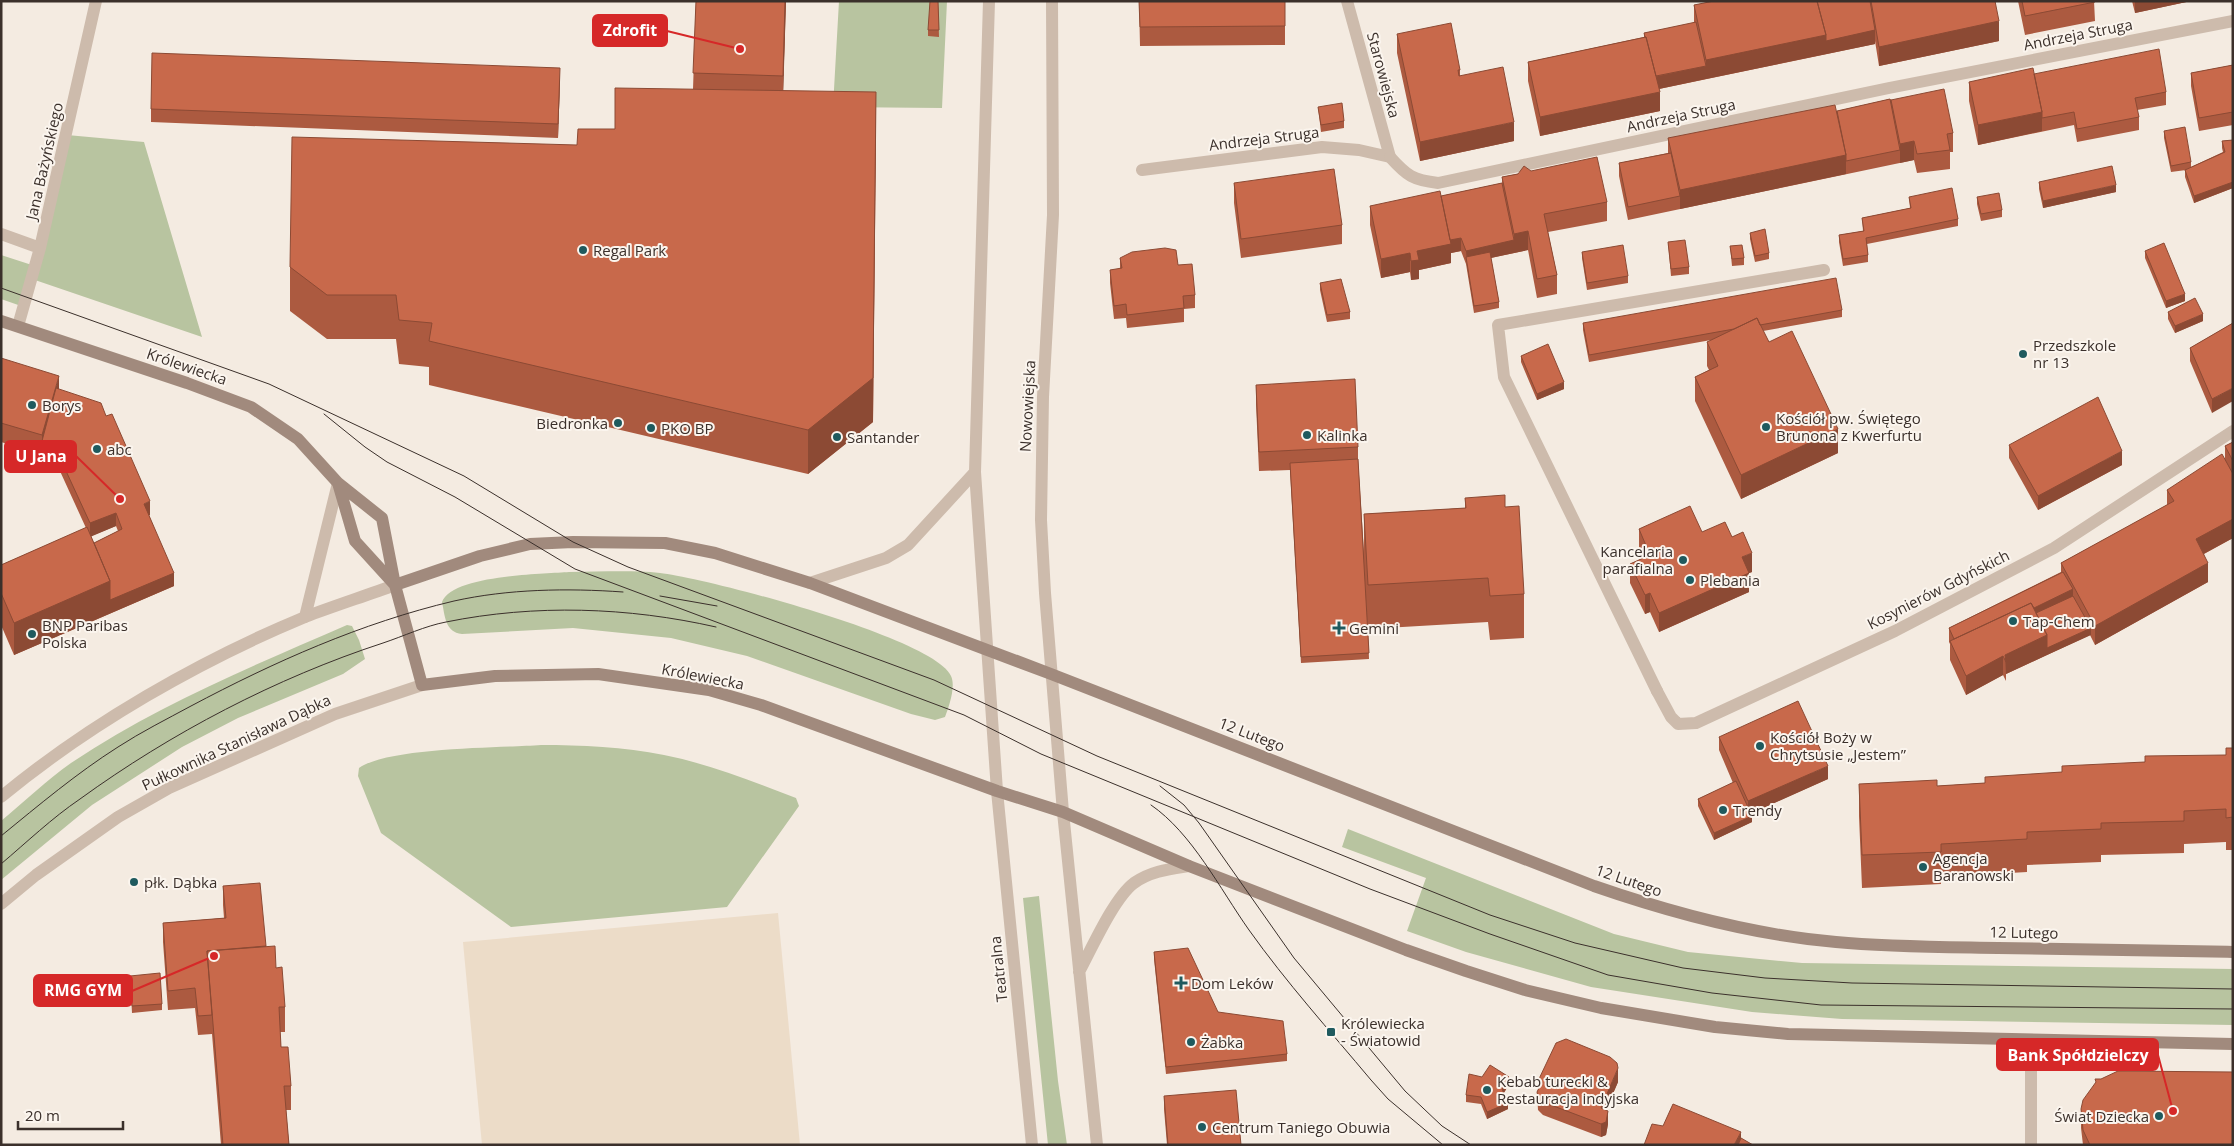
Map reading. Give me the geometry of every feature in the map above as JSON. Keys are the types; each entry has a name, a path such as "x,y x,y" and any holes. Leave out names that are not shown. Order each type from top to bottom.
{"main road":[{"name":"Królewiecka","path":"1,320 178,380 251,407 298,439 338,483 382,518 395,585 422,685 494,676 598,674 709,690 761,705 996,791 1063,812"},
{"name":"Królewiecka","path":"338,483 355,541 395,585"},
{"path":"395,585 480,556 530,544 573,542 665,543 715,553 810,583 988,652 1051,674"},
{"name":"12 Lutego","path":"1051,674 1594,886 1646,904 1705,920 1764,932 1836,942 1934,947 2233,952"},
{"path":"1063,812 1189,866 1449,965 1526,990 1600,1008 1698,1024 1788,1034 2233,1044"}],"street":[{"name":"Jana Bażyńskiego","path":"18,326 40,248 96,1"},
{"path":"989,1 975,472 996,791"},
{"name":"Nowowiejska","path":"1052,1 1053,215 1040,464 1043,572 1063,812"},
{"name":"Starowiejska","path":"1347,1 1390,157"},
{"name":"Andrzeja Struga","path":"1142,170 1322,147 1359,150 1390,157 1402,170 1416,180 1438,183 1889,88 2233,21"},
{"path":"1,234 40,248"},
{"name":"Kosynierów Gdyńskich","path":"1824,270 1498,325 1504,378 1657,691 1671,717 1678,724 1696,723 1895,631 2054,548 2233,431"},
{"path":"810,583 886,558 908,545 975,472"},
{"path":"305,618 338,483"},
{"path":"1,797 36,768 127,708 216,659 305,618 395,585"},
{"name":"Pułkownika Stanisława Dąbka","path":"1,904 36,875 118,817 169,788 335,714 422,685"},
{"name":"Teatralna","path":"996,791 1032,1145"},
{"path":"1063,812 1097,1145"},
{"path":"1079,972 1121,898 1133,884 1163,870 1189,866"},
{"path":"2031,1040 2032,1145"}],"green space":[{"path":"839,1 947,1 942,108 833,107"},
{"path":"67,135 144,142 202,337 32,279 24,307 1,299 1,255 35,266"},
{"path":"626,571 685,577 768,598 864,628 905,645 936,661 951,676 953,685 947,713 945,717 935,720 911,714 747,656 671,638 573,628 462,634 452,630 445,618 442,602 449,593 462,586 480,581 520,575"},
{"path":"347,625 352,626 365,659 343,674 238,718 182,747 92,805 1,880 1,821 71,763 138,722 172,704"},
{"path":"541,745 618,748 681,759 730,774 796,798 799,806 727,907 511,927 381,833 358,776 359,768 374,761 394,756 419,752"},
{"path":"1348,829 1614,934 1688,952 1802,963 2233,969 2233,1025 1842,1019 1752,1012 1591,987 1466,952 1407,931 1426,878 1342,847"},
{"path":"1039,896 1058,1081 1067,1145 1048,1145 1023,898"}],"shaded area":[{"path":"778,913 800,1145 482,1145 463,942"}],"building":[{"path":"696,1 785,1 783,76 693,73"},
{"path":"930,1 938,1 939,30 928,30"},
{"path":"1139,1 1285,1 1285,26 1140,27"},
{"path":"1714,1 1817,1 1826,35 1706,60 1694,5"},
{"path":"1817,1 1870,1 1875,30 1826,41"},
{"path":"1871,1 1995,1 1999,21 1879,47"},
{"path":"2022,1 2094,1 2095,2 2025,16"},
{"path":"1696,22 1706,66 1656,76 1644,33"},
{"path":"1451,23 1460,70 1458,70 1459,76 1503,67 1514,122 1420,142 1397,34"},
{"path":"1646,37 1660,92 1540,117 1528,62"},
{"path":"2159,49 2166,92 2135,98 2139,117 2077,129 2074,112 2042,118 2034,74"},
{"path":"152,53 560,68 558,124 151,109"},
{"path":"2233,65 2233,112 2199,118 2191,73"},
{"path":"2033,68 2042,112 1978,125 1969,82"},
{"name":"Regal Park","path":"615,88 876,92 873,378 808,430 429,341 432,323 399,320 396,295 327,295 290,267 292,137 577,145 578,129 615,129"},
{"path":"1944,89 1953,133 1947,134 1950,150 1917,154 1914,141 1900,144 1891,100"},
{"path":"1890,99 1900,150 1846,161 1837,111"},
{"path":"1342,103 1344,121 1321,125 1318,107"},
{"path":"1835,105 1846,155 1680,190 1668,138"},
{"path":"2185,127 2191,162 2171,166 2164,131"},
{"path":"2233,140 2233,182 2194,196 2185,170 2225,152 2222,141"},
{"path":"1671,153 1680,196 1628,207 1619,163"},
{"path":"1597,157 1607,202 1544,214 1557,275 1537,279 1528,231 1514,234 1502,177 1518,174 1524,166 1531,171"},
{"path":"2112,166 2116,185 2043,201 2039,182"},
{"path":"1334,169 1342,225 1241,239 1234,183"},
{"path":"1502,183 1514,240 1466,251 1461,238 1450,240 1441,196"},
{"path":"1952,188 1958,219 1866,238 1868,255 1843,259 1839,235 1864,231 1862,218 1911,208 1909,197"},
{"path":"1440,191 1451,244 1417,251 1419,260 1411,261 1410,253 1381,259 1370,206"},
{"path":"1999,193 2002,210 1981,214 1977,197"},
{"path":"1765,229 1769,253 1755,256 1750,233"},
{"path":"1685,240 1689,267 1671,269 1668,242"},
{"path":"2164,243 2185,294 2166,301 2145,251"},
{"path":"1623,245 1628,276 1587,283 1582,252"},
{"path":"1742,245 1744,258 1732,259 1730,246"},
{"path":"1165,248 1176,250 1178,265 1192,264 1195,295 1183,296 1184,308 1127,315 1126,304 1114,306 1110,270 1122,268 1120,258 1132,252"},
{"path":"1490,252 1499,302 1474,306 1466,257"},
{"path":"1836,278 1842,310 1760,325 1757,318 1734,329 1589,355 1583,323"},
{"path":"1341,279 1350,312 1327,315 1320,283"},
{"path":"2195,298 2203,314 2175,326 2168,312"},
{"name":"Kościół pw. Świętego Brunona z Kwerfurtu","path":"1757,318 1769,342 1792,331 1838,429 1741,475 1695,377 1718,366 1707,342"},
{"path":"2233,323 2233,388 2212,399 2190,348"},
{"path":"1548,344 1564,382 1537,394 1521,356"},
{"path":"1,358 59,376 42,435 1,423"},
{"name":"Kalinka","path":"1355,379 1358,447 1259,452 1256,385"},
{"path":"56,388 101,403 106,416 112,414 150,501 144,504 174,573 110,600 110,581 94,543 122,529 116,513 90,523 54,445 42,441"},
{"path":"2098,397 2122,451 2038,496 2009,445"},
{"path":"2233,442 2233,461 2225,446"},
{"path":"2222,454 2233,474 2233,519 2196,539 2208,563 2095,626 2061,563 2174,501 2167,490"},
{"path":"1358,459 1369,653 1301,657 1290,463"},
{"path":"1505,495 1505,507 1519,506 1524,594 1490,596 1488,578 1368,585 1364,514 1466,508 1465,498"},
{"name":"Plebania","path":"1690,506 1702,532 1725,522 1732,537 1743,532 1752,553 1742,557 1749,573 1659,613 1650,593 1645,595 1630,564 1650,555 1639,529"},
{"path":"87,527 110,581 14,623 1,593 1,565"},
{"path":"2063,572 2073,589 2034,608 2031,603 1954,639 1949,628"},
{"path":"2073,596 2091,628 2047,648 2047,635 2036,613"},
{"path":"2031,603 2047,635 2005,655 2006,662 2003,656 1966,676 1950,641"},
{"path":"1798,701 1828,766 1748,801 1719,737"},
{"path":"2226,748 2233,748 2233,817 2226,818 2226,809 2184,811 2184,821 2101,823 2101,829 2027,832 2027,839 1941,844 1941,852 1862,855 1859,784 1937,780 1937,786 1985,783 1985,777 2062,772 2062,766 2145,762 2145,756 2226,755"},
{"name":"Trendy","path":"1736,781 1752,816 1714,833 1698,799"},
{"path":"260,883 266,946 207,951 212,1015 198,1016 195,988 168,991 163,923 226,918 223,886"},
{"path":"275,946 276,968 282,967 285,1007 279,1007 281,1047 288,1047 291,1086 284,1086 289,1145 223,1145 207,951"},
{"path":"1188,948 1218,1012 1283,1021 1287,1054 1166,1067 1154,952"},
{"path":"160,973 162,1004 132,1006 130,976"},
{"path":"1566,1039 1610,1057 1617,1063 1618,1068 1601,1108 1608,1111 1606,1122 1601,1124 1543,1102 1538,1097 1537,1092 1542,1082 1538,1081 1556,1043"},
{"name":"Kebab turecki & Restauracja indyjska","path":"1490,1065 1509,1077 1502,1089 1508,1103 1487,1112 1481,1097 1466,1095 1469,1074 1482,1077"},
{"name":"Świat Dziecka","path":"2118,1071 2233,1072 2233,1145 2090,1145 2083,1130 2081,1109 2083,1100 2096,1082 2095,1079 2101,1079"},
{"name":"Centrum Taniego Obuwia","path":"1236,1090 1241,1145 1168,1145 1164,1096"},
{"path":"1673,1104 1741,1132 1734,1145 1644,1145 1652,1124 1663,1126"},
{"path":"1741,1138 1753,1145 1738,1145"}],"tram line":[{"path":"1,288 269,384 464,476 573,542 628,567 934,680 1097,756 1490,915 1575,943 1683,968 1765,978 1852,983 2233,989"},
{"path":"324,414 387,462 455,497 575,569 964,715 1041,754 1370,889 1490,934 1608,975 1712,993 1821,1005 2233,1009"},
{"path":"1,836 73,778 127,741 254,674 352,632 419,610 474,597 538,590 623,592"},
{"path":"660,596 717,606"},
{"path":"1,864 70,806 115,775 188,730 264,690 303,673 422,629 446,622 480,616 547,610 581,610 649,615 716,627"},
{"path":"1160,786 1184,805 1199,823 1294,958 1405,1091 1442,1126 1471,1145"},
{"path":"1151,805 1180,831 1263,949 1308,1006 1371,1080 1388,1099 1443,1145"}],"place":[{"name":"Zdrofit","path":"740,49"},
{"name":"Regal Park","path":"583,250"},
{"name":"Przedszkole nr 13","path":"2023,354"},
{"name":"Borys","path":"32,405"},
{"name":"Biedronka","path":"618,423"},
{"name":"Kościół pw. Świętego Brunona z Kwerfurtu","path":"1766,427"},
{"name":"PKO BP","path":"651,428"},
{"name":"Kalinka","path":"1307,435"},
{"name":"Santander","path":"837,437"},
{"name":"abc","path":"97,449"},
{"name":"U Jana","path":"120,499"},
{"name":"Kancelaria parafialna","path":"1683,560"},
{"name":"Plebania","path":"1690,580"},
{"name":"Tap-Chem","path":"2013,621"},
{"name":"Gemini","path":"1339,628"},
{"name":"BNP Paribas Polska","path":"32,634"},
{"name":"Kościół Boży w Chrytsusie „Jestem”","path":"1760,746"},
{"name":"Trendy","path":"1723,810"},
{"name":"Agencja Baranowski","path":"1923,867"},
{"name":"płk. Dąbka","path":"134,882"},
{"name":"RMG GYM","path":"214,956"},
{"name":"Dom Leków","path":"1181,983"},
{"name":"Królewiecka - Światowid","path":"1331,1032"},
{"name":"Żabka","path":"1191,1042"},
{"name":"Kebab turecki & Restauracja indyjska","path":"1487,1090"},
{"name":"Bank Spółdzielczy","path":"2173,1111"},
{"name":"Świat Dziecka","path":"2159,1116"},
{"name":"Centrum Taniego Obuwia","path":"1202,1127"}]}
